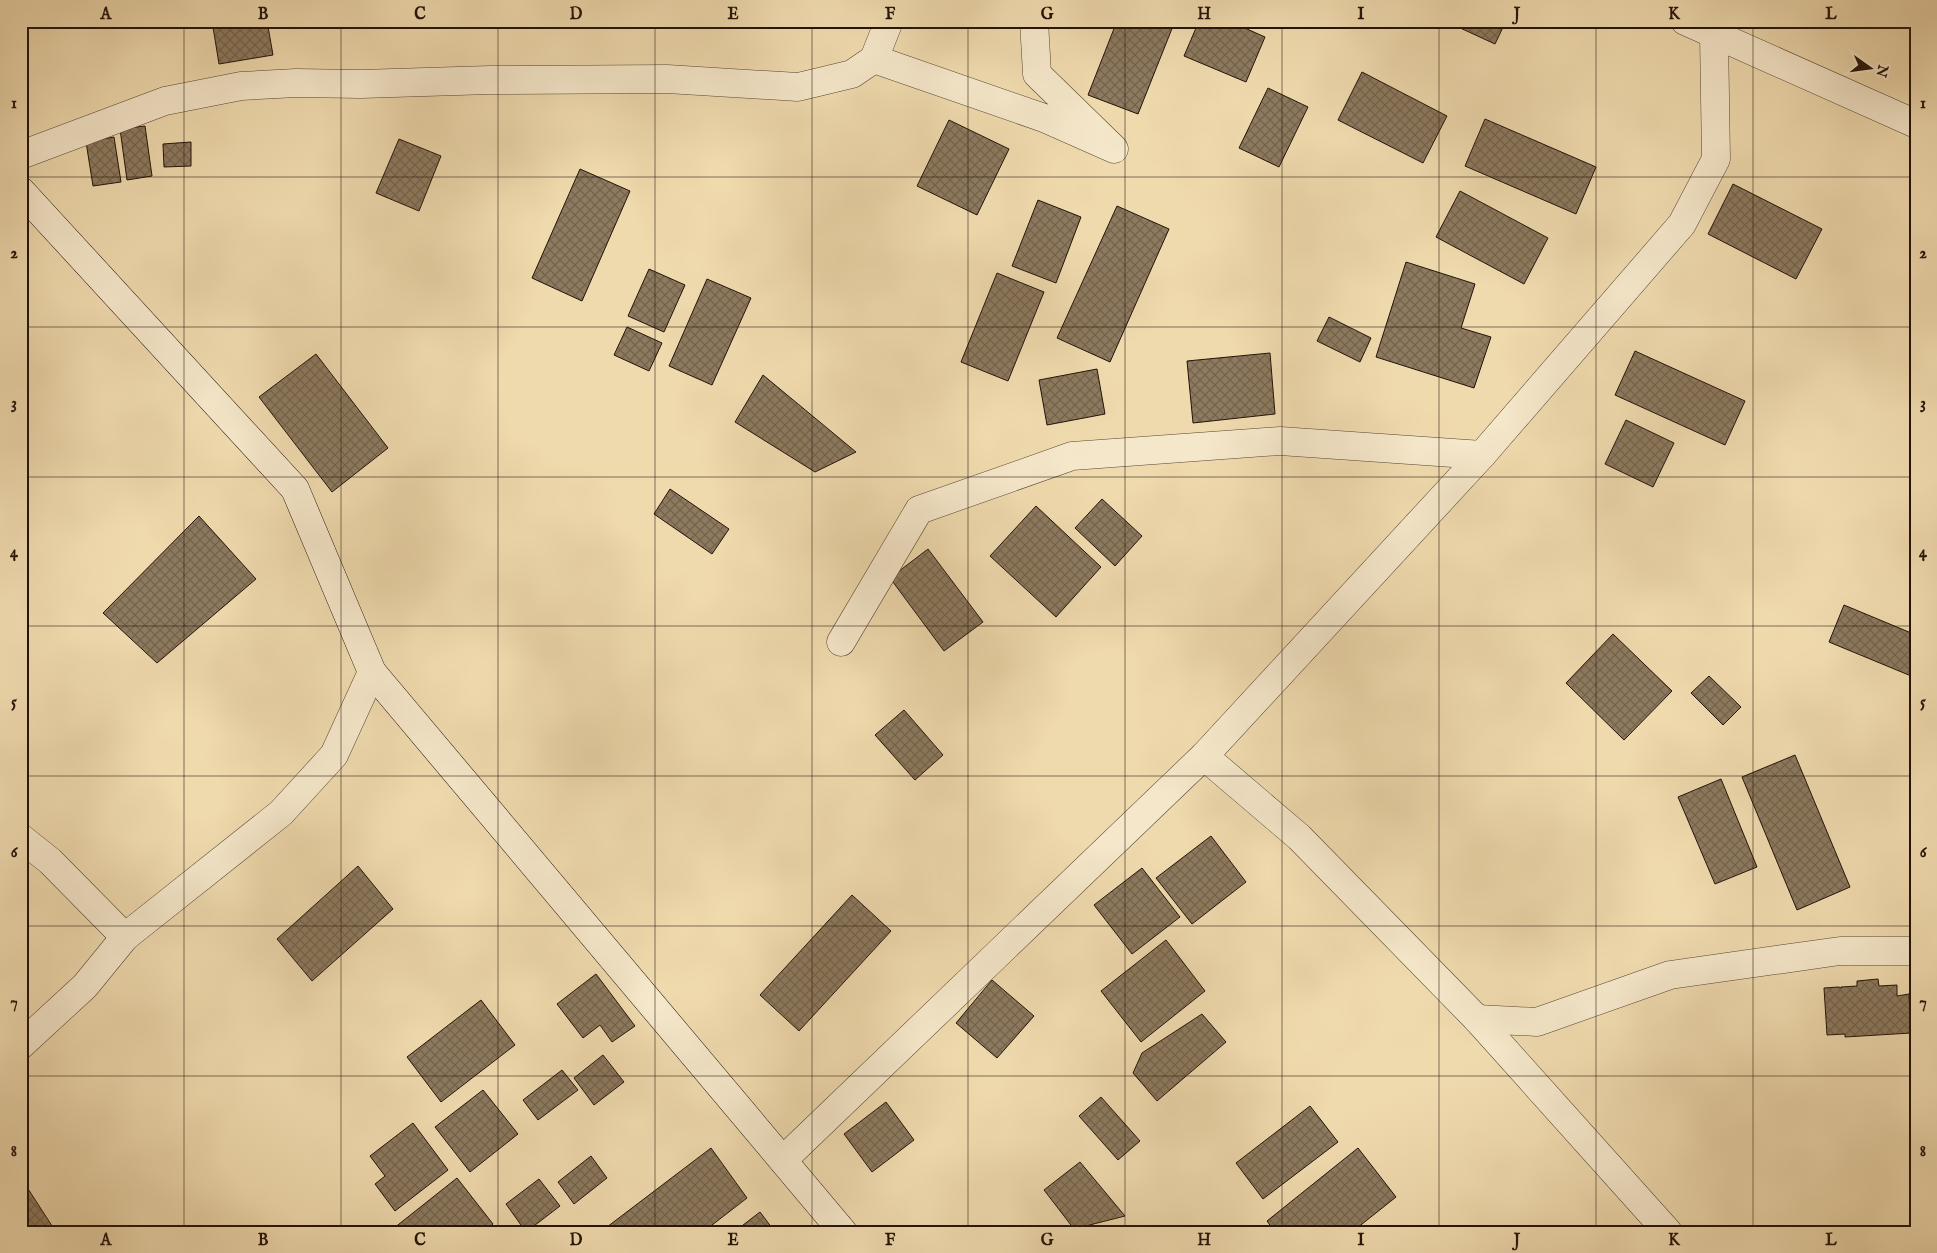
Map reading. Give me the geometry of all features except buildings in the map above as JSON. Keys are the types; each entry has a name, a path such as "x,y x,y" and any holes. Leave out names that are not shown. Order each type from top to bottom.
{"street":[{"path":"21,154 164,101 241,86 296,83 361,84 490,80 667,79 798,87 852,74 874,59 889,21"},
{"path":"874,59 1044,118 1114,150 1036,74 1034,21"},
{"path":"1685,21 1720,28 1916,124"},
{"path":"783,1160 1204,756 1482,455 1682,224 1716,159 1720,28"},
{"path":"21,191 294,489 372,672 843,1232"},
{"path":"841,642 919,510 1072,456 1280,441 1482,455"},
{"path":"21,1044 85,986 125,937 281,813 334,755 372,672"},
{"path":"1204,756 1299,837 1477,1019 1668,1232"},
{"path":"21,838 50,861 125,937"},
{"path":"1477,1019 1537,1022 1670,975 1840,950 1916,951"}]}
